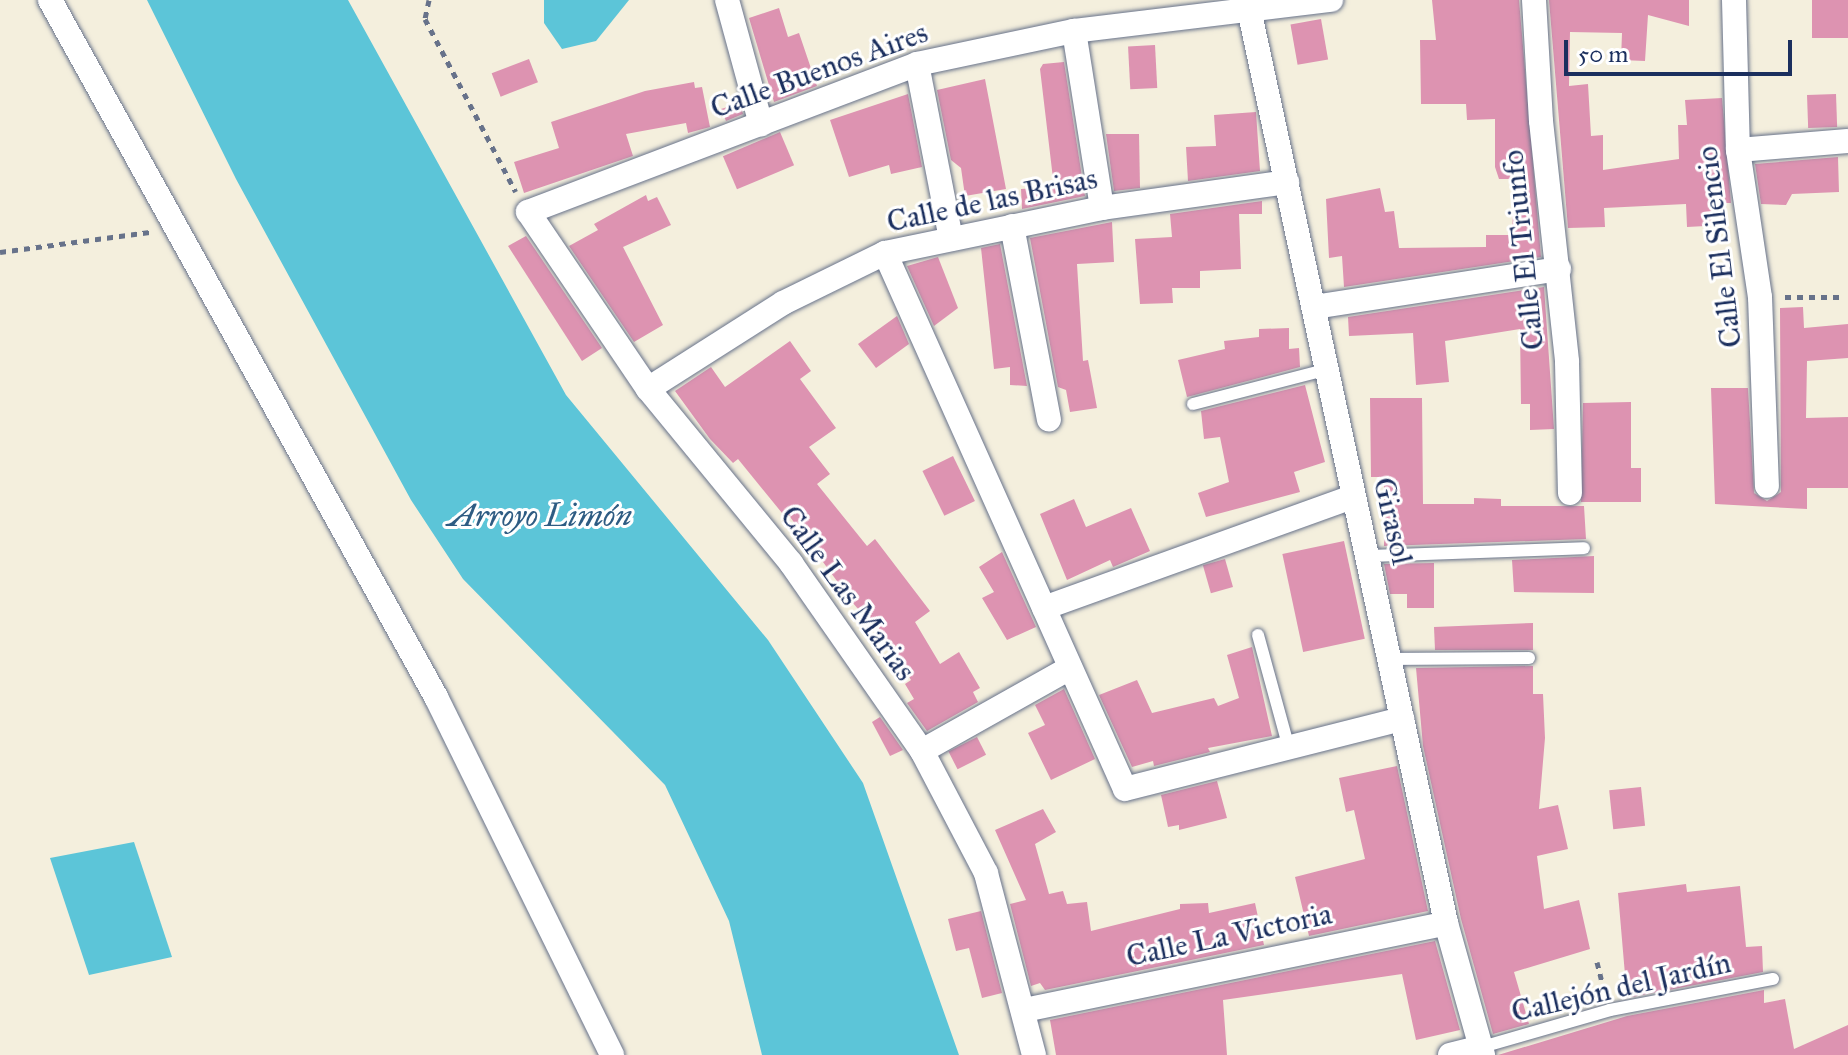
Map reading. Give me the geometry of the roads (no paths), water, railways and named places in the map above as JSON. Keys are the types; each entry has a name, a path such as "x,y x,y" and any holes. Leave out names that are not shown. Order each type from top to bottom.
{"street":[{"path":"50,0 181,228 436,697 612,1055"},
{"path":"727,0 761,124"},
{"name":"Calle Buenos Aires","path":"528,212 917,64 1074,31 1249,6 1331,0"},
{"name":"Calle El Triunfo","path":"1534,0 1541,121 1559,269 1570,493"},
{"name":"Calle El Silencio","path":"1734,0 1738,150 1760,297 1767,486"},
{"name":"Girasol","path":"1249,6 1446,923 1482,1051"},
{"path":"1074,31 1102,208"},
{"path":"917,64 951,239"},
{"path":"1738,150 1848,141"},
{"name":"Calle de las Brisas","path":"648,389 783,303 885,253 1102,208 1287,182"},
{"name":"Calle Las Marias","path":"528,212 648,389 791,563 922,751 986,873 1034,1055"},
{"path":"1012,226 1049,420"},
{"path":"885,253 1125,789 1402,719"},
{"path":"1314,307 1559,269"},
{"path":"1044,608 1353,497"},
{"path":"922,751 1070,668"},
{"name":"Calle La Victoria","path":"1024,1010 1446,923"},
{"path":"1450,1055 1482,1051"}],"lane":[{"path":"1193,404 1328,369"},
{"path":"1369,556 1584,548"},
{"path":"1258,635 1289,748"},
{"path":"1390,659 1529,658"},
{"name":"Callejón del Jardín","path":"1482,1051 1610,1010 1773,979"}],"water":[{"name":"Arroyo Limón","path":"147,0 348,0 566,395 768,640 863,783 959,1055 762,1055 729,921 665,785 463,579 411,500 236,179"},
{"path":"544,0 629,0 596,41 562,49 544,23"},
{"path":"134,842 172,957 89,975 50,858"}]}
